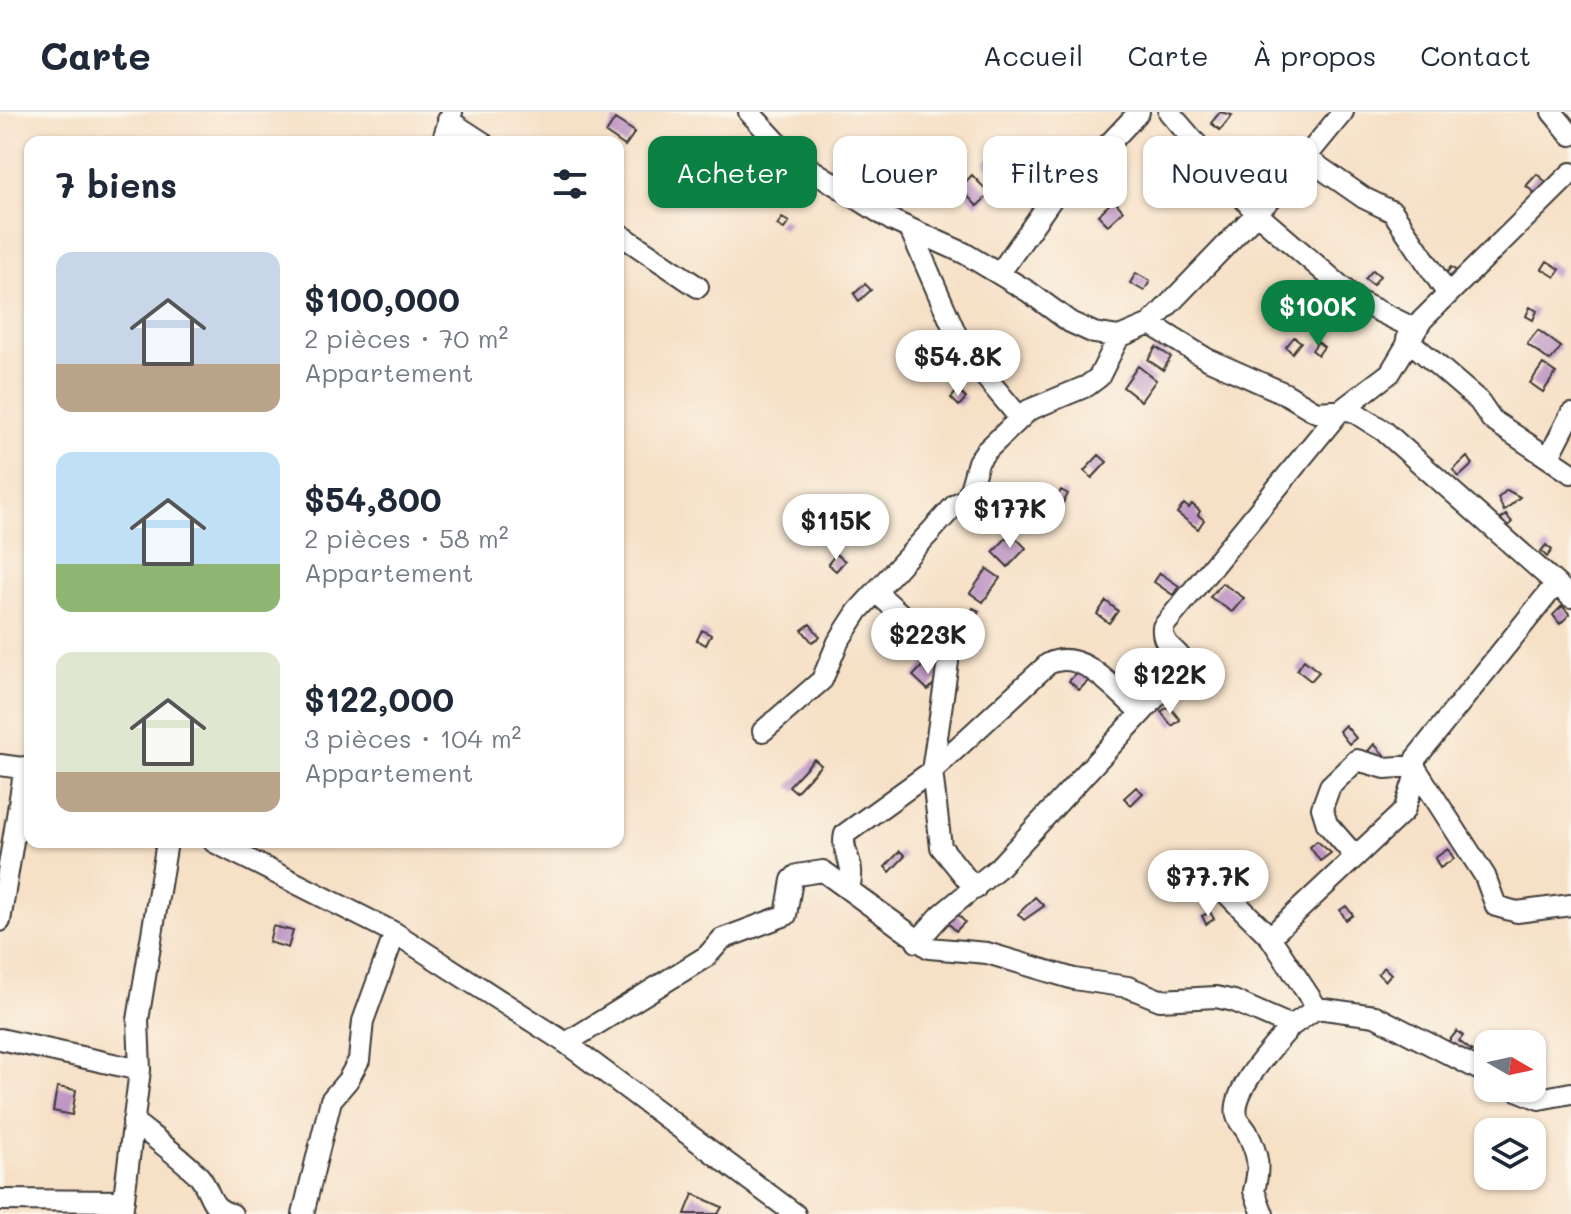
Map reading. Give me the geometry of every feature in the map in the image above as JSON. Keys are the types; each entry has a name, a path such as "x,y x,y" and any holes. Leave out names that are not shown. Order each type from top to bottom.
{"street":[{"path":"750,112 787,153 809,168 910,229 941,240 999,274 1070,322 1094,333 1119,337 1150,324 1260,208"},
{"path":"999,274 1070,173 1107,146 1139,112"},
{"path":"1169,112 1256,213 1266,217 1358,301 1411,334 1479,401 1492,420 1571,473"},
{"path":"1317,143 1343,112"},
{"path":"1552,112 1571,135"},
{"path":"444,136 450,116 475,136"},
{"path":"1317,165 1364,198 1393,212 1447,293"},
{"path":"917,942 941,915 998,868 1185,665 1183,658 1166,645 1162,637 1163,627 1340,411 1390,373 1411,334 1447,293 1571,173"},
{"path":"910,229 963,350 1019,417"},
{"path":"624,237 698,287"},
{"path":"1150,324 1207,359 1286,394 1316,412 1358,413 1384,431 1563,591 1416,758 1404,811 1270,937"},
{"path":"763,731 822,680 838,642 876,592 955,505 968,497 978,462 1019,417 1087,386 1099,377 1119,337"},
{"path":"1549,457 1571,414"},
{"path":"876,592 945,654 948,662 932,771 941,847 975,889"},
{"path":"849,888 854,873 843,843 845,834 932,771 1048,664 1060,658 1079,661 1141,712"},
{"path":"1355,856 1327,824 1322,808 1330,786 1357,760 1385,768 1415,770"},
{"path":"0,765 24,768"},
{"path":"1415,770 1450,818 1485,876 1496,906 1517,912 1571,905"},
{"path":"0,921 24,785"},
{"path":"0,1200 123,1208 140,1070 138,1020 166,848"},
{"path":"226,848 395,933 566,1043 795,1214"},
{"path":"566,1043 707,956 722,939 780,919 788,909 792,880 797,875 823,871 917,942 942,950 987,953 1074,979 1128,987 1160,1000 1216,997 1234,1001 1291,1026"},
{"path":"1214,881 1270,937 1317,1008"},
{"path":"303,1214 331,1100 354,1072 363,1021 395,933"},
{"path":"1263,1214 1254,1191 1261,1171 1247,1133 1237,1117 1238,1104 1257,1065 1291,1026 1317,1008 1375,1016 1474,1067"},
{"path":"0,1039 140,1070"},
{"path":"1546,1098 1571,1093"},
{"path":"133,1121 198,1175 212,1204 220,1212 232,1214"}],"building":[{"path":"1220,112 1232,115 1220,130 1211,123"},
{"path":"615,119 635,132 625,146 624,136 606,133"},
{"path":"1537,174 1547,183 1537,195 1526,186"},
{"path":"972,175 983,187 983,200 977,206 967,195 967,180"},
{"path":"1105,208 1121,208 1123,211 1108,225 1098,215"},
{"path":"782,218 789,222 784,229 777,225"},
{"path":"1547,261 1560,269 1555,277 1542,269"},
{"path":"1451,267 1459,273 1449,286 1441,280"},
{"path":"1373,270 1380,276 1373,285 1365,279"},
{"path":"1136,273 1150,281 1144,291 1130,283"},
{"path":"865,284 871,290 859,301 854,294"},
{"path":"1530,307 1537,311 1533,320 1526,316"},
{"path":"1538,330 1561,347 1550,361 1527,344"},
{"path":"1294,337 1301,342 1292,353 1286,347"},
{"path":"1318,342 1324,347 1318,355 1312,350"},
{"path":"1156,347 1171,357 1163,370 1148,360"},
{"path":"1543,364 1556,373 1543,392 1530,383"},
{"path":"1138,366 1156,380 1141,401 1123,387"},
{"path":"958,390 966,398 959,406 951,398"},
{"path":"1099,455 1107,462 1092,478 1084,471"},
{"path":"1467,457 1473,464 1459,477 1453,470"},
{"path":"1061,490 1068,494 1062,505 1055,502"},
{"path":"1507,490 1520,497 1504,511 1498,498"},
{"path":"1184,504 1189,508 1192,504 1200,511 1198,515 1204,520 1198,529 1177,513"},
{"path":"1506,515 1512,522 1507,527 1501,519"},
{"path":"1011,533 1026,548 1008,567 993,552"},
{"path":"1546,545 1552,550 1547,557 1541,551"},
{"path":"836,554 845,561 836,571 828,564"},
{"path":"987,569 1000,578 983,602 970,593"},
{"path":"1160,573 1179,586 1173,595 1154,582"},
{"path":"1222,583 1244,598 1232,612 1210,597"},
{"path":"1106,601 1118,611 1109,623 1097,614"},
{"path":"1562,606 1570,614 1560,624 1553,615"},
{"path":"973,608 979,611 974,621 969,618"},
{"path":"810,624 820,637 812,642 802,630"},
{"path":"702,630 711,635 706,645 697,640"},
{"path":"1304,660 1319,672 1311,681 1297,670"},
{"path":"927,661 942,675 928,690 913,676"},
{"path":"1081,668 1091,678 1079,690 1069,681"},
{"path":"1169,706 1180,720 1172,726 1161,712"},
{"path":"1345,725 1356,738 1349,744 1339,731"},
{"path":"1374,744 1387,758 1381,764 1368,751"},
{"path":"814,759 821,765 796,792 789,786"},
{"path":"1136,787 1143,793 1131,805 1124,798"},
{"path":"1317,841 1331,853 1320,861 1310,847"},
{"path":"1448,849 1454,859 1440,868 1435,858"},
{"path":"900,851 905,856 890,872 885,867"},
{"path":"1035,897 1044,906 1024,920 1018,914"},
{"path":"1346,906 1353,915 1346,920 1340,910"},
{"path":"1210,912 1214,919 1206,924 1202,916"},
{"path":"957,914 965,922 956,931 948,923"},
{"path":"273,926 293,931 288,948 269,942"},
{"path":"1384,967 1391,974 1385,981 1378,974"},
{"path":"1457,1031 1463,1036 1459,1041 1472,1051 1467,1057 1448,1042"},
{"path":"57,1087 76,1090 72,1115 53,1111"},
{"path":"693,1194 722,1207 718,1214 685,1214"}]}
